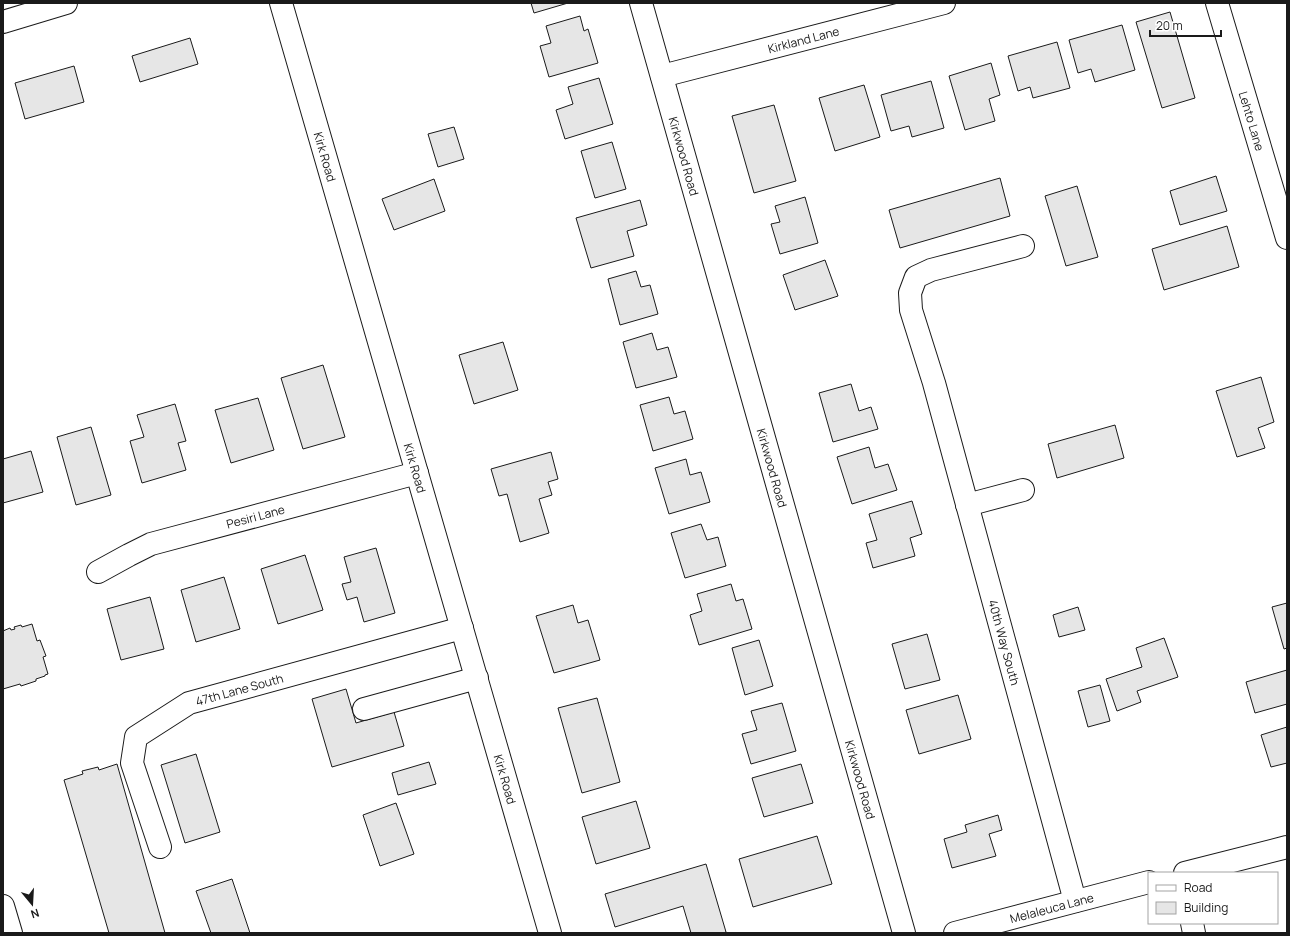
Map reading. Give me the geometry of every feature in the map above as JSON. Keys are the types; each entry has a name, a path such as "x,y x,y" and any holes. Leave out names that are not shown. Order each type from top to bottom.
{"street":[{"path":"3,22 66,3"},
{"name":"Kirk Road","path":"281,3 550,933"},
{"name":"Kirkwood Road","path":"641,3 904,933"},
{"name":"Kirkland Lane","path":"662,76 944,3"},
{"name":"Lehto Lane","path":"1217,3 1287,238"},
{"name":"40th Way South","path":"1023,246 931,270 916,277 910,293 911,310 934,383 1075,902"},
{"name":"Pesiri Lane","path":"98,572 152,544 417,473"},
{"path":"967,505 1023,490"},
{"name":"47th Lane South","path":"160,848 132,763 136,737 189,703 462,628"},
{"path":"364,709 477,678"},
{"path":"1189,872 1287,846"},
{"name":"Melaleuca Lane","path":"954,933 1148,882"},
{"path":"3,906 11,933"}],"building":[{"path":"531,3 568,3 534,13"},
{"path":"1170,12 1195,98 1162,108 1136,22"},
{"path":"580,16 584,31 588,29 598,63 549,77 540,46 551,43 546,26"},
{"path":"1122,25 1135,70 1095,82 1091,69 1078,73 1069,40"},
{"path":"190,38 198,64 140,82 132,56"},
{"path":"1057,42 1070,88 1033,98 1030,87 1018,91 1008,56"},
{"path":"991,63 1000,95 989,99 995,121 965,130 949,76"},
{"path":"74,66 84,102 25,119 15,83"},
{"path":"599,78 613,124 565,139 556,110 573,104 568,87"},
{"path":"931,81 944,128 912,137 909,126 891,131 881,95"},
{"path":"864,85 880,137 835,151 819,98"},
{"path":"774,105 796,181 754,193 732,116"},
{"path":"454,127 464,159 438,167 428,134"},
{"path":"612,142 626,189 595,198 581,151"},
{"path":"1216,176 1227,211 1180,225 1170,191"},
{"path":"1000,178 1010,216 900,248 889,210"},
{"path":"434,179 445,211 394,230 382,199"},
{"path":"1077,186 1098,257 1066,266 1045,196"},
{"path":"805,197 818,243 780,254 771,224 780,222 775,206"},
{"path":"640,200 647,225 627,231 634,256 591,268 576,218"},
{"path":"1227,226 1239,267 1164,290 1152,249"},
{"path":"825,260 838,296 795,310 783,275"},
{"path":"636,271 641,287 650,285 658,314 620,325 608,279"},
{"path":"652,333 657,350 668,347 677,377 636,388 623,342"},
{"path":"503,342 518,390 474,404 459,355"},
{"path":"323,365 345,437 303,449 281,378"},
{"path":"1261,377 1274,422 1258,428 1265,448 1237,457 1216,391"},
{"path":"851,384 859,411 871,407 878,429 833,442 819,393"},
{"path":"669,397 674,414 685,411 693,439 653,451 640,405"},
{"path":"258,398 274,450 231,463 215,410"},
{"path":"175,404 186,441 178,443 186,470 142,483 130,441 144,437 137,415"},
{"path":"1115,425 1124,458 1057,478 1048,444"},
{"path":"91,427 111,495 76,505 57,437"},
{"path":"869,447 875,468 888,464 897,490 852,504 837,457"},
{"path":"31,451 43,492 3,503 3,459"},
{"path":"551,452 558,479 548,482 552,495 539,499 549,533 520,542 507,494 499,496 491,469"},
{"path":"686,459 690,475 701,472 710,502 669,514 655,468"},
{"path":"912,501 922,534 910,538 915,556 873,568 866,543 877,540 869,514"},
{"path":"701,524 707,540 718,537 726,566 685,578 671,533"},
{"path":"376,548 395,613 364,622 357,597 347,600 342,584 351,582 344,557"},
{"path":"305,555 323,610 278,624 261,569"},
{"path":"224,577 240,629 196,642 181,590"},
{"path":"731,584 736,601 743,599 752,629 699,645 690,615 702,611 697,594"},
{"path":"150,597 164,649 121,660 107,609"},
{"path":"1287,603 1287,648 1284,649 1272,607"},
{"path":"573,605 578,623 588,620 600,660 554,673 536,616"},
{"path":"1078,607 1085,630 1059,637 1053,615"},
{"path":"32,624 37,641 40,640 46,656 43,657 48,674 36,679 36,681 21,686 20,684 3,689 3,631 10,628 11,630 15,629 14,627 21,625 22,627"},
{"path":"927,634 940,680 905,689 892,644"},
{"path":"1164,638 1178,677 1137,691 1141,702 1117,711 1106,679 1142,667 1136,648"},
{"path":"759,640 773,686 745,695 732,648"},
{"path":"1287,670 1287,704 1255,713 1246,682"},
{"path":"1100,685 1110,721 1088,727 1078,691"},
{"path":"346,689 356,723 394,712 404,746 332,767 312,699"},
{"path":"958,695 971,739 919,754 906,710"},
{"path":"597,698 620,782 582,793 558,708"},
{"path":"782,703 796,751 751,764 742,734 757,730 751,711"},
{"path":"1287,727 1287,763 1271,767 1261,735"},
{"path":"196,754 220,832 185,843 161,765"},
{"path":"429,762 436,784 398,795 392,773"},
{"path":"117,764 165,933 109,933 64,780 83,774 82,771 98,767 99,770"},
{"path":"801,764 813,803 764,817 752,778"},
{"path":"636,801 650,848 596,864 582,817"},
{"path":"396,803 414,854 380,866 363,815"},
{"path":"998,815 1002,830 989,834 996,856 952,868 944,839 967,832 965,825"},
{"path":"817,836 832,884 753,907 739,859"},
{"path":"706,864 726,932 691,933 683,906 615,927 605,894"},
{"path":"232,879 250,933 211,933 196,891"}]}
